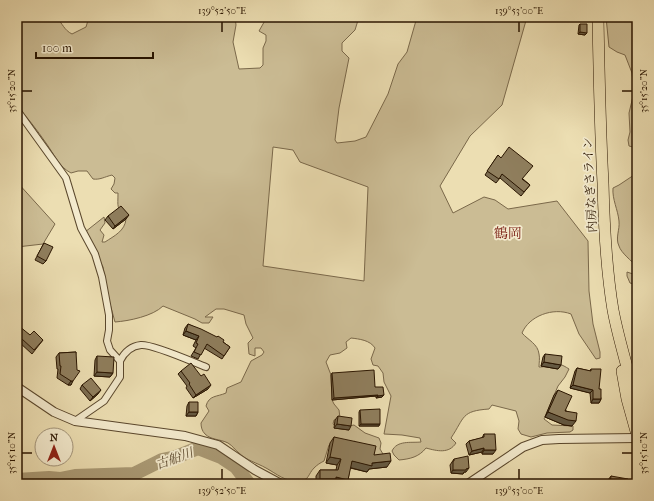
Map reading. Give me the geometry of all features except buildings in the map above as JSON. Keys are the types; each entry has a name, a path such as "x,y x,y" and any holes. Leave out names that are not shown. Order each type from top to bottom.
{"highway":[{"name":"内房なぎさライン","path":"598,17 599,107 604,225 613,309 622,351 637,404"},
{"name":"内房なぎさライン","path":"622,351 624,386 637,436"}],"street":[{"path":"17,110 66,178 81,228 95,254 102,277 109,315 107,341 110,350 120,361"},
{"path":"75,421 104,401 120,378 120,361 123,354 131,348 140,345 164,351 206,367"},
{"path":"17,387 54,412 75,421 185,436 218,444 255,470 281,484"},
{"path":"468,484 523,447 542,440 637,436"}],"shaded area":[{"path":"17,17 56,17 65,29 72,34 86,27 89,17 235,17 236,25 233,42 239,69 260,68 263,65 263,48 266,41 266,35 259,31 267,17 359,17 355,30 342,43 342,51 349,58 339,108 335,140 337,143 355,141 366,137 388,94 398,64 407,52 417,17 527,17 502,105 470,136 440,186 453,213 484,197 495,200 508,209 557,201 588,241 589,291 593,324 600,352 600,358 596,359 579,334 571,314 564,312 549,312 542,314 530,322 522,333 537,347 539,367 560,364 569,369 558,386 544,419 552,425 573,426 573,430 570,432 547,433 531,437 521,434 518,429 519,421 516,411 492,405 489,409 473,411 465,416 451,438 456,443 450,449 438,451 426,448 414,457 399,460 392,451 394,447 405,443 421,442 420,438 384,434 391,396 384,382 383,373 378,366 373,365 371,359 375,348 370,343 361,339 351,338 346,342 347,348 340,353 330,355 326,362 331,375 332,400 339,410 340,418 334,420 333,424 338,428 354,425 365,433 379,438 381,443 380,449 386,459 377,460 354,441 352,443 335,443 329,445 324,461 314,468 305,480 294,481 281,477 245,458 228,443 207,436 202,430 201,423 209,411 206,406 207,402 211,398 226,393 227,388 241,382 251,361 262,355 264,352 261,348 255,348 255,356 249,354 248,343 253,338 246,324 244,315 224,309 216,309 205,317 213,317 209,323 202,323 163,306 159,310 147,315 115,322 107,293 103,267 85,232 104,217 105,223 100,230 104,235 102,242 105,242 124,227 126,219 118,207 118,193 115,193 111,189 115,178 112,175 100,179 93,179 87,171 71,173 60,164 39,133 17,106","holes":["273,147 293,150 300,162 368,187 364,281 263,266"]},
{"path":"606,17 637,17 637,148 629,146 628,140 630,132 629,113 634,92 632,73 625,55 609,47"},
{"path":"637,173 637,267 620,249 618,243 619,221 613,188"},
{"path":"17,182 55,224 43,244 17,247"},
{"path":"627,272 633,274 637,272 637,285 630,283"}],"waterway":[{"name":"古船川","path":"17,480 49,478 60,479 75,476 134,474 162,460 176,457 198,448 221,457 236,467 249,484"}],"district":[{"name":"鶴岡","path":"508,233"}]}
